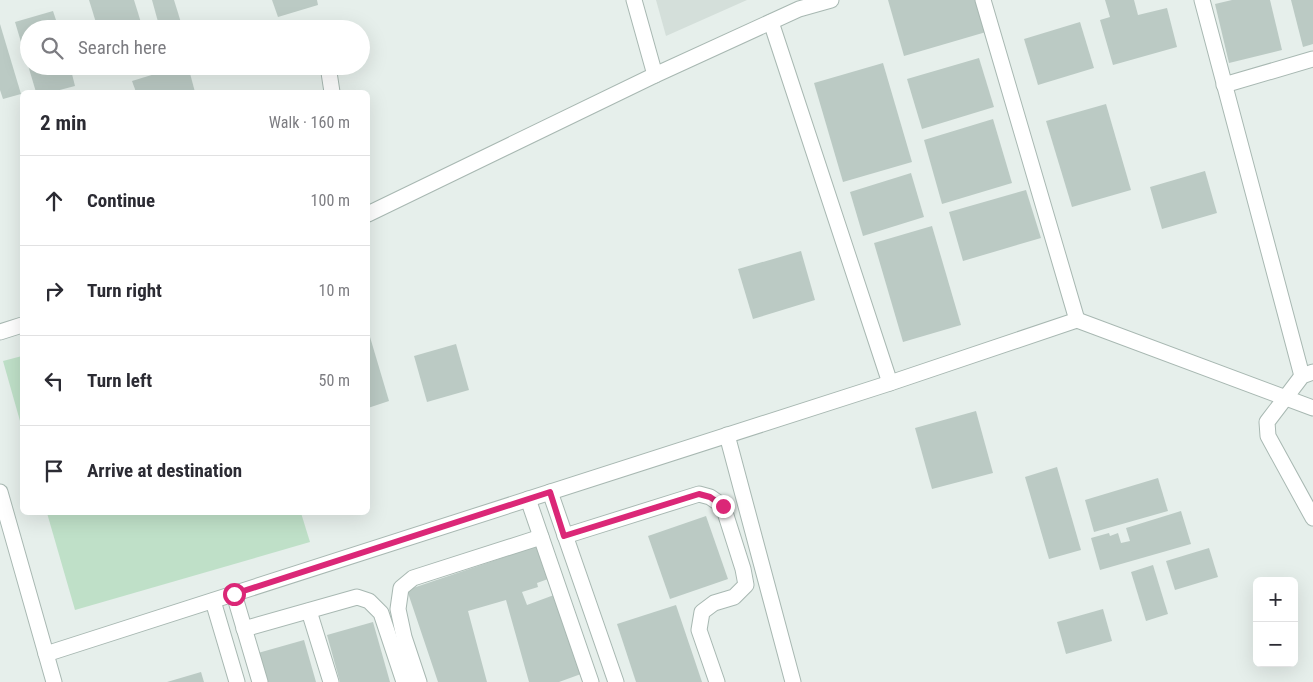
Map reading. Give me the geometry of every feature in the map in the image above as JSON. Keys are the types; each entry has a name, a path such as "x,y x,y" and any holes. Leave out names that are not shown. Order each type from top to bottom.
{"street":[{"path":"634,0 655,74"},
{"path":"370,213 655,74 799,9 831,0"},
{"path":"984,0 1077,320"},
{"path":"1202,0 1224,84 1307,374 1285,397 1266,422 1268,436 1313,518"},
{"path":"771,22 890,383"},
{"path":"1224,84 1313,59"},
{"path":"329,75 332,90"},
{"path":"46,654 727,436 1077,320 1313,408"},
{"path":"0,332 20,327"},
{"path":"727,436 793,682"},
{"path":"0,492 54,682"},
{"path":"550,492 616,682"},
{"path":"564,536 699,494 710,497 723,506 743,569 746,585 734,597 714,603 702,612 699,630 717,682"},
{"path":"528,500 592,682"},
{"path":"419,682 404,637 398,609 401,588 413,578 541,537"},
{"path":"234,594 260,682"},
{"path":"244,629 357,597 369,601 381,613 404,682"},
{"path":"213,601 237,682"},
{"path":"309,611 331,682"}],"shaded area":[{"path":"656,0 747,0 666,36"}],"green space":[{"path":"20,357 20,421 3,361"},
{"path":"48,515 302,515 310,542 75,610"}],"building":[{"path":"89,0 134,0 140,20 95,20"},
{"path":"152,0 174,0 180,20 158,20"},
{"path":"272,0 317,0 318,5 278,17"},
{"path":"888,0 977,0 986,32 904,56"},
{"path":"1105,0 1134,0 1138,15 1167,8 1177,47 1113,65 1100,20 1110,17"},
{"path":"1232,0 1270,0 1282,50 1229,63 1215,4"},
{"path":"1291,0 1313,0 1313,44 1303,47"},
{"path":"53,11 56,20 22,20"},
{"path":"20,21 20,39 15,22"},
{"path":"1080,22 1094,68 1038,85 1024,39"},
{"path":"0,24 20,94 3,99 0,90"},
{"path":"979,58 994,107 922,129 907,79"},
{"path":"883,63 912,162 843,182 814,83"},
{"path":"31,75 72,75 75,86 60,90 35,90"},
{"path":"152,75 190,75 194,90 135,90 132,81"},
{"path":"1106,104 1131,190 1072,207 1046,121"},
{"path":"993,119 1012,183 942,204 924,140"},
{"path":"1205,171 1217,213 1162,229 1150,187"},
{"path":"911,173 924,217 863,236 850,192"},
{"path":"1026,190 1041,238 963,261 949,212"},
{"path":"932,226 961,325 903,342 874,243"},
{"path":"801,251 815,300 753,319 738,269"},
{"path":"370,337 389,401 370,407"},
{"path":"456,344 469,390 427,402 414,356"},
{"path":"976,411 993,473 932,489 915,428"},
{"path":"1057,467 1081,550 1049,559 1025,477"},
{"path":"1158,478 1168,511 1094,532 1085,500"},
{"path":"1181,511 1191,544 1100,570 1091,538 1109,533 1110,536 1118,533 1121,543 1130,541 1126,528"},
{"path":"706,516 728,579 670,599 648,536"},
{"path":"537,546 548,579 537,583 538,587 522,592 527,605 554,595 581,674 559,682 529,682 506,600 468,611 487,682 438,682 407,590"},
{"path":"1209,548 1218,577 1175,590 1166,561"},
{"path":"1153,565 1168,614 1146,621 1131,572"},
{"path":"676,605 702,682 636,682 617,624"},
{"path":"1103,609 1112,641 1066,654 1057,622"},
{"path":"373,622 390,682 340,682 327,635"},
{"path":"304,640 316,682 267,682 258,653"},
{"path":"201,672 204,682 167,682"}],"route":[{"path":"234,594 550,492 564,536 699,494 710,497 723,506"}]}
